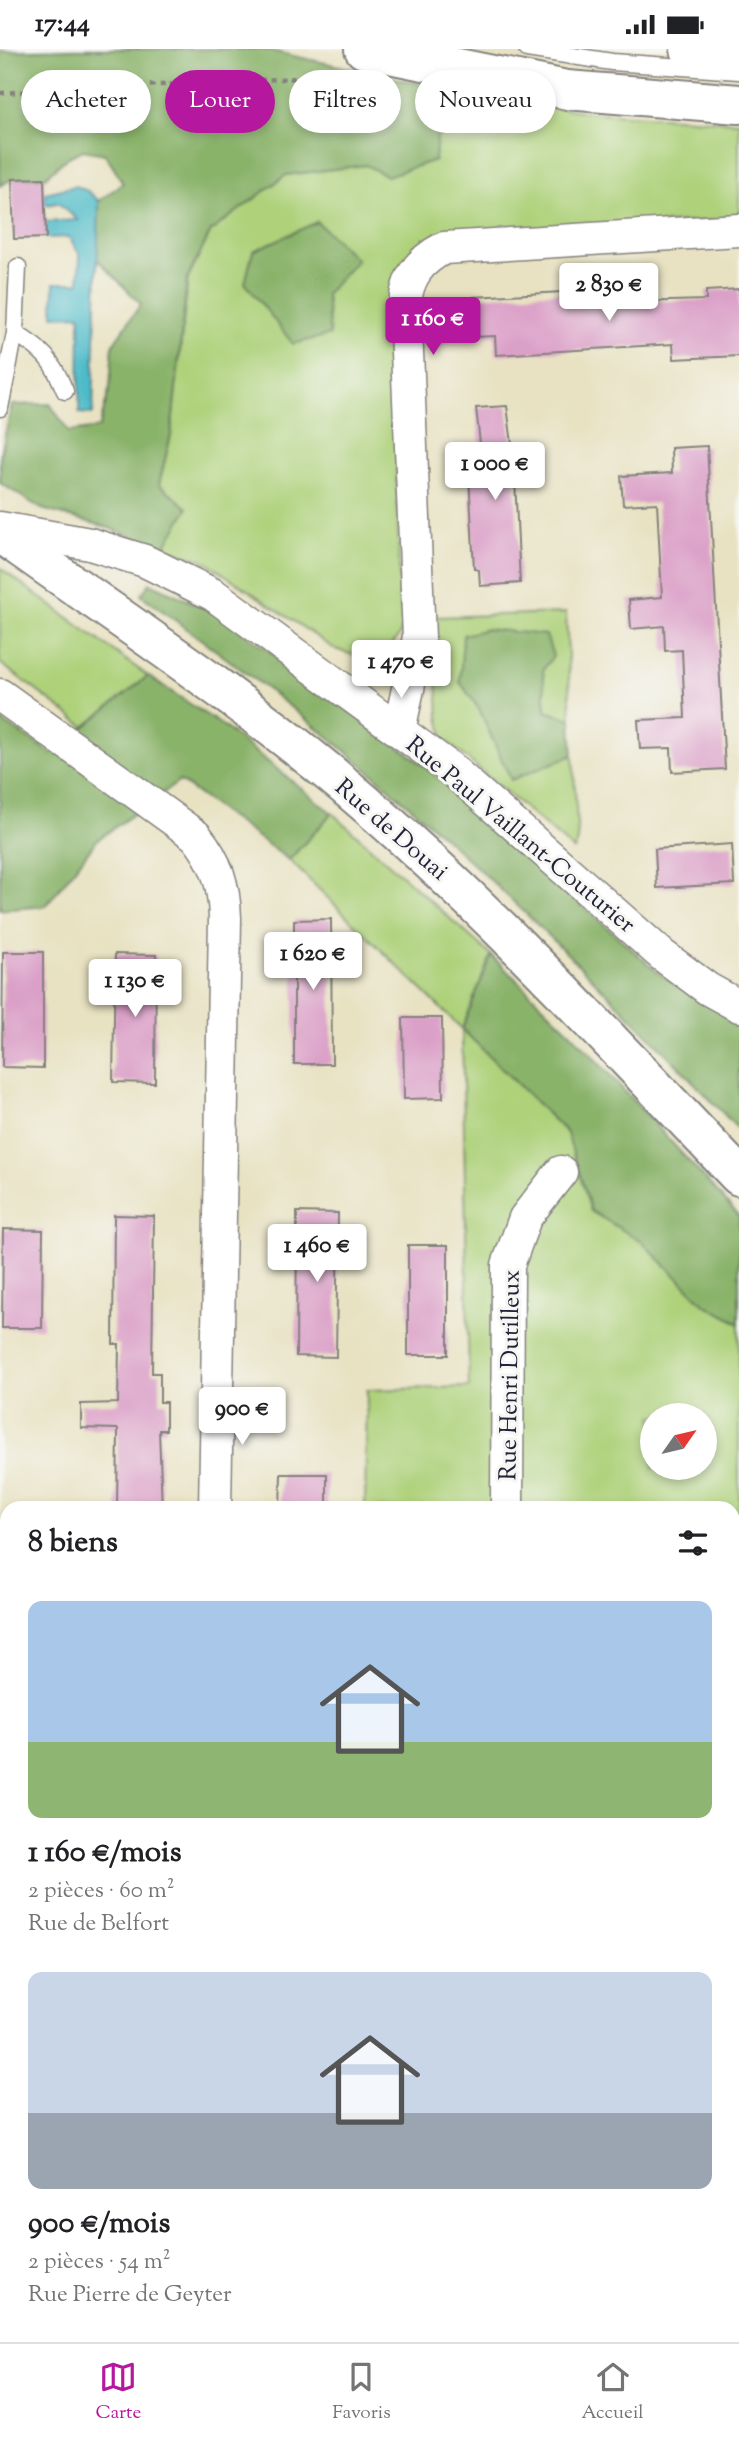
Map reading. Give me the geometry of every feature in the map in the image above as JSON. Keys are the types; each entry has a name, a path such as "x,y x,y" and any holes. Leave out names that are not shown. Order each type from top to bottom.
{"street":[{"path":"690,49 739,52"},
{"path":"352,62 567,90 739,104"},
{"path":"399,731 419,637 405,304 412,276 421,264 444,248 739,230"},
{"name":"Rue Paul Vaillant-Couturier","path":"0,530 90,544 168,570 237,611 450,768 682,971 739,1006"},
{"name":"Rue de Douai","path":"0,530 232,697 376,813 517,943 739,1176"},
{"path":"0,695 196,836 216,863 221,879 225,918 215,1501"},
{"name":"Rue Henri Dutilleux","path":"507,1501 508,1265 525,1218 561,1172"}],"lane":[{"path":"527,49 612,62 739,71"},
{"path":"0,408 15,333 18,267"},
{"path":"15,333 42,350 55,365 65,391"}],"path":[{"path":"0,93 352,62"}],"green space":[{"path":"262,49 358,70 289,70 289,133 401,133 401,80 415,83 415,133 458,133 437,136 435,160 387,176 366,165 286,175 211,231 187,279 171,435 159,484 188,508 164,548 103,526 42,509 0,483 0,457 12,405 50,404 69,432 99,428 110,387 113,344 141,304 97,259 99,201 123,183 105,154 83,150 68,157 44,178 12,179 0,186 0,51"},
{"path":"556,108 597,113 739,122 739,219 444,237 392,302 400,606 403,625 396,640 382,651 363,656 353,655 335,649 203,560 164,548 187,508 159,484 171,435 188,279 211,231 285,175 366,165 387,176 435,160 436,136 454,133 556,133","holes":["317,222 356,260 326,294"]},
{"path":"317,222 357,260 326,294 330,335 293,344 245,283 253,251"},
{"path":"0,568 148,676 85,727 0,663"},
{"path":"150,583 220,615 416,759 660,974 739,1021 739,1130 570,956 437,830 300,714 141,595"},
{"path":"566,613 571,719 546,712 543,670 460,682 479,709 511,780 573,755 578,841 574,850 444,739 439,717 434,617"},
{"path":"487,629 546,635 553,656 543,670 546,711 571,719 573,755 511,780 479,709 460,682 463,635"},
{"path":"148,676 223,726 332,813 289,860 180,781 97,840 46,906 0,910 0,720 52,753"},
{"path":"332,813 491,955 462,1029 289,860"},
{"path":"491,955 573,1035 739,1216 739,1323 704,1304 642,1242 591,1211 567,1133 462,1029"},
{"path":"462,1029 567,1133 591,1211 642,1241 704,1304 739,1323 739,1501 365,1501 367,1390 469,1387"}],"water":[{"path":"75,186 88,191 99,201 93,414 79,413 80,315 53,316 54,283 79,283 80,255 69,237 46,238 45,222 78,220 58,203 45,205 45,193"}],"building":[{"path":"44,178 46,238 14,239 12,179"},
{"path":"634,288 635,302 706,300 706,291 739,289 739,356 674,359 673,344 496,355 495,336 474,337 473,297"},
{"path":"507,406 514,459 520,583 480,586 479,570 474,569 469,475 475,475 474,461 482,461 476,408"},
{"path":"707,446 725,769 672,772 671,748 640,749 638,720 685,718 682,650 665,651 664,626 631,629 629,600 662,597 657,503 623,505 621,476 672,473 671,448"},
{"path":"732,844 734,884 657,888 655,849"},
{"path":"331,919 332,1064 294,1064 294,920"},
{"path":"3,952 43,952 43,1068 2,1067"},
{"path":"115,954 156,955 155,1083 113,1082"},
{"path":"403,1018 442,1018 443,1098 404,1099"},
{"path":"297,1212 338,1213 336,1357 296,1356"},
{"path":"114,1215 154,1216 152,1373 160,1373 160,1402 166,1402 166,1430 159,1430 162,1501 117,1501 118,1429 81,1428 81,1404 118,1403 119,1344 113,1344"},
{"path":"3,1229 43,1230 42,1328 2,1328"},
{"path":"408,1245 448,1245 448,1355 408,1355"},
{"path":"281,1474 327,1474 327,1501 280,1501"}]}
